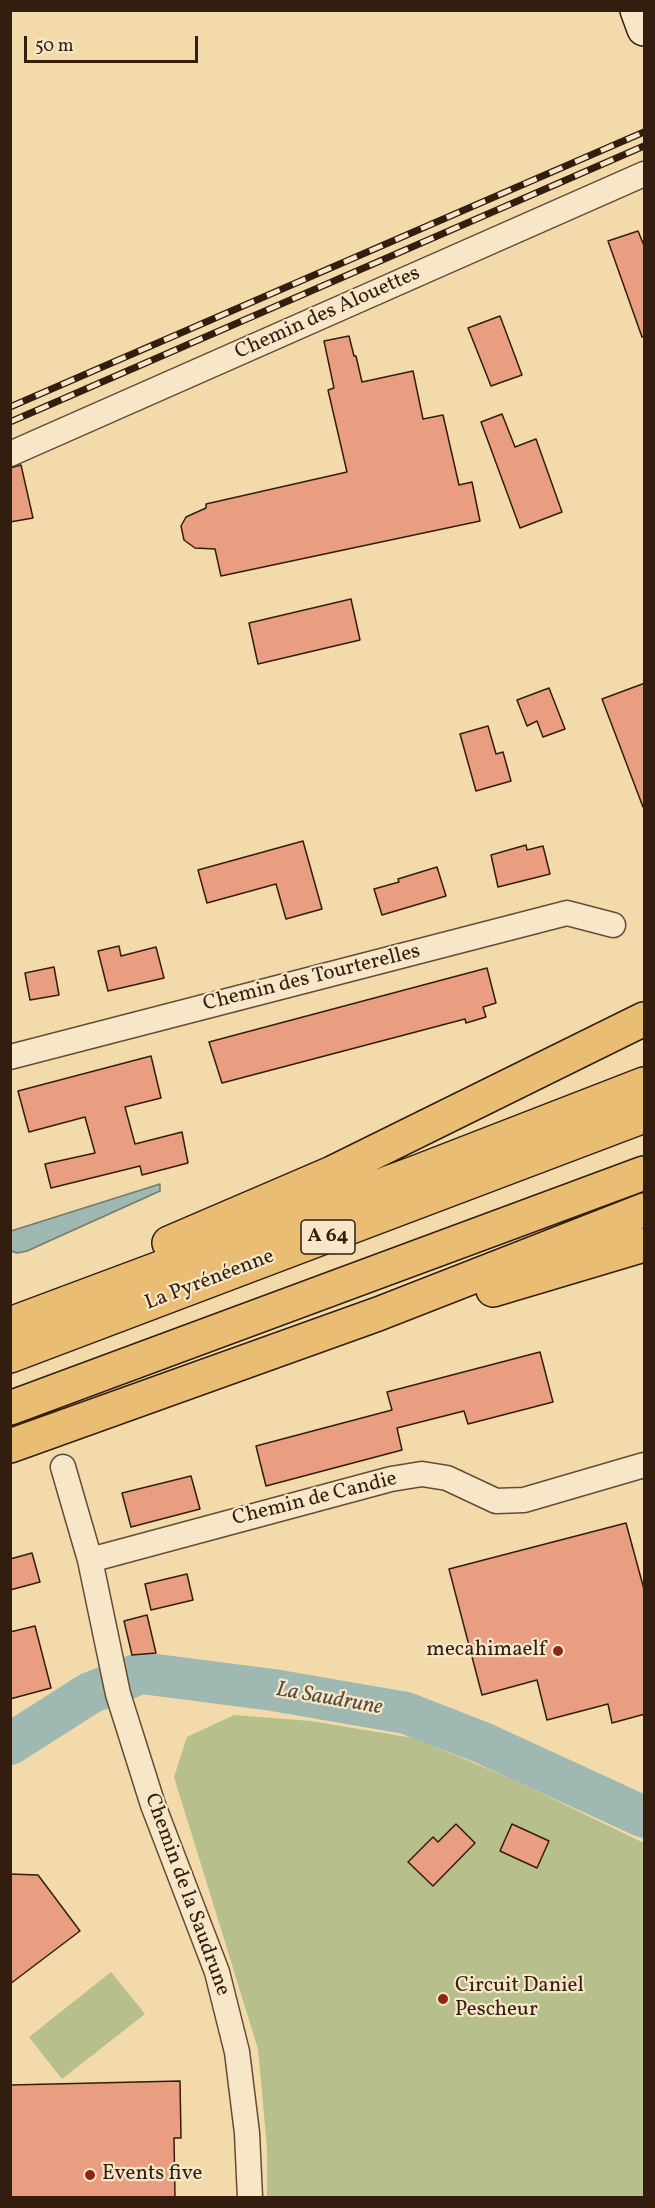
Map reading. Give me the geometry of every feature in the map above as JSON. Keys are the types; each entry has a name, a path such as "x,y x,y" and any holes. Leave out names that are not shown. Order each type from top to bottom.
{"highway":[{"path":"45,1312 72,1286 332,1173 645,1019"},
{"path":"10,1324 645,1084"},
{"name":"La Pyrénéenne","path":"10,1356 645,1116"},
{"name":"A 64","path":"10,1408 645,1173"},
{"path":"10,1446 378,1314 645,1210"},
{"path":"378,1314 414,1314 645,1245"}],"street":[{"path":"637,10 645,29"},
{"name":"Chemin des Alouettes","path":"10,454 645,174"},
{"name":"Chemin des Tourterelles","path":"10,1057 567,913 613,925"},
{"name":"Chemin de Candie","path":"90,1560 391,1479 422,1474 447,1478 496,1501 524,1500 645,1465"},
{"path":"63,1467 90,1560"},
{"name":"Chemin de la Saudrune","path":"90,1560 118,1694 153,1805 217,1972 237,2052 248,2133 250,2198"}],"green space":[{"name":"Circuit Daniel Pescheur","path":"234,1715 311,1721 414,1738 512,1779 644,1843 644,2197 267,2197 267,2148 258,2049 174,1777 187,1737"},
{"path":"111,1972 145,2014 62,2079 29,2037"}],"water":[{"path":"160,1184 160,1191 27,1251 17,1253 11,1251 11,1231"}],"building":[{"path":"638,231 645,248 645,336 642,337 608,241"},
{"path":"500,316 522,375 491,386 468,328"},
{"path":"349,336 362,382 413,371 423,419 443,415 459,485 472,482 480,521 221,576 215,549 195,548 184,540 181,526 186,517 206,508 206,504 347,472 328,390 334,388 324,341"},
{"path":"502,414 515,447 536,439 562,512 520,528 481,422"},
{"path":"21,465 33,518 10,522 10,468"},
{"path":"351,599 360,640 258,664 249,623"},
{"path":"645,683 645,807 643,807 602,699"},
{"path":"549,688 565,729 543,737 537,721 527,726 517,700"},
{"path":"488,726 496,754 503,752 511,781 476,791 460,734"},
{"path":"303,841 322,909 286,919 276,884 207,903 198,870"},
{"path":"526,845 527,850 543,846 550,874 498,887 491,855"},
{"path":"437,867 446,896 382,915 374,889"},
{"path":"119,946 121,956 156,947 164,978 108,991 98,951"},
{"path":"54,967 59,995 30,1000 25,973"},
{"path":"487,968 496,1003 483,1007 486,1017 466,1023 465,1019 222,1083 209,1042"},
{"path":"151,1056 161,1098 125,1107 135,1144 182,1132 188,1163 142,1175 140,1166 51,1188 45,1164 95,1153 85,1117 29,1132 18,1091"},
{"path":"540,1352 553,1402 468,1424 464,1411 397,1428 402,1450 266,1486 256,1446 392,1410 387,1392"},
{"path":"191,1476 200,1509 131,1527 122,1493"},
{"name":"mecahimaelf","path":"626,1523 645,1593 645,1714 612,1723 608,1704 547,1720 537,1680 482,1695 449,1569"},
{"path":"32,1553 40,1582 10,1590 10,1559"},
{"path":"187,1574 193,1600 151,1610 145,1584"},
{"path":"147,1615 156,1653 132,1655 124,1621"},
{"path":"35,1626 51,1688 10,1699 10,1632"},
{"path":"456,1824 475,1843 433,1886 408,1862 433,1837 438,1842"},
{"path":"512,1824 549,1841 537,1868 500,1851"},
{"path":"10,1874 38,1875 80,1931 10,1984"},
{"path":"180,2081 181,2138 174,2138 175,2198 10,2198 10,2085"}],"waterway":[{"name":"La Saudrune","path":"10,1744 90,1693 141,1673 273,1690 406,1713 483,1743 644,1817"}],"railway":[{"path":"10,407 644,132"},
{"path":"10,422 644,146"}],"place":[{"name":"mecahimaelf","path":"558,1651"},
{"name":"Circuit Daniel Pescheur","path":"443,1999"},
{"name":"Events five","path":"90,2175"}]}
